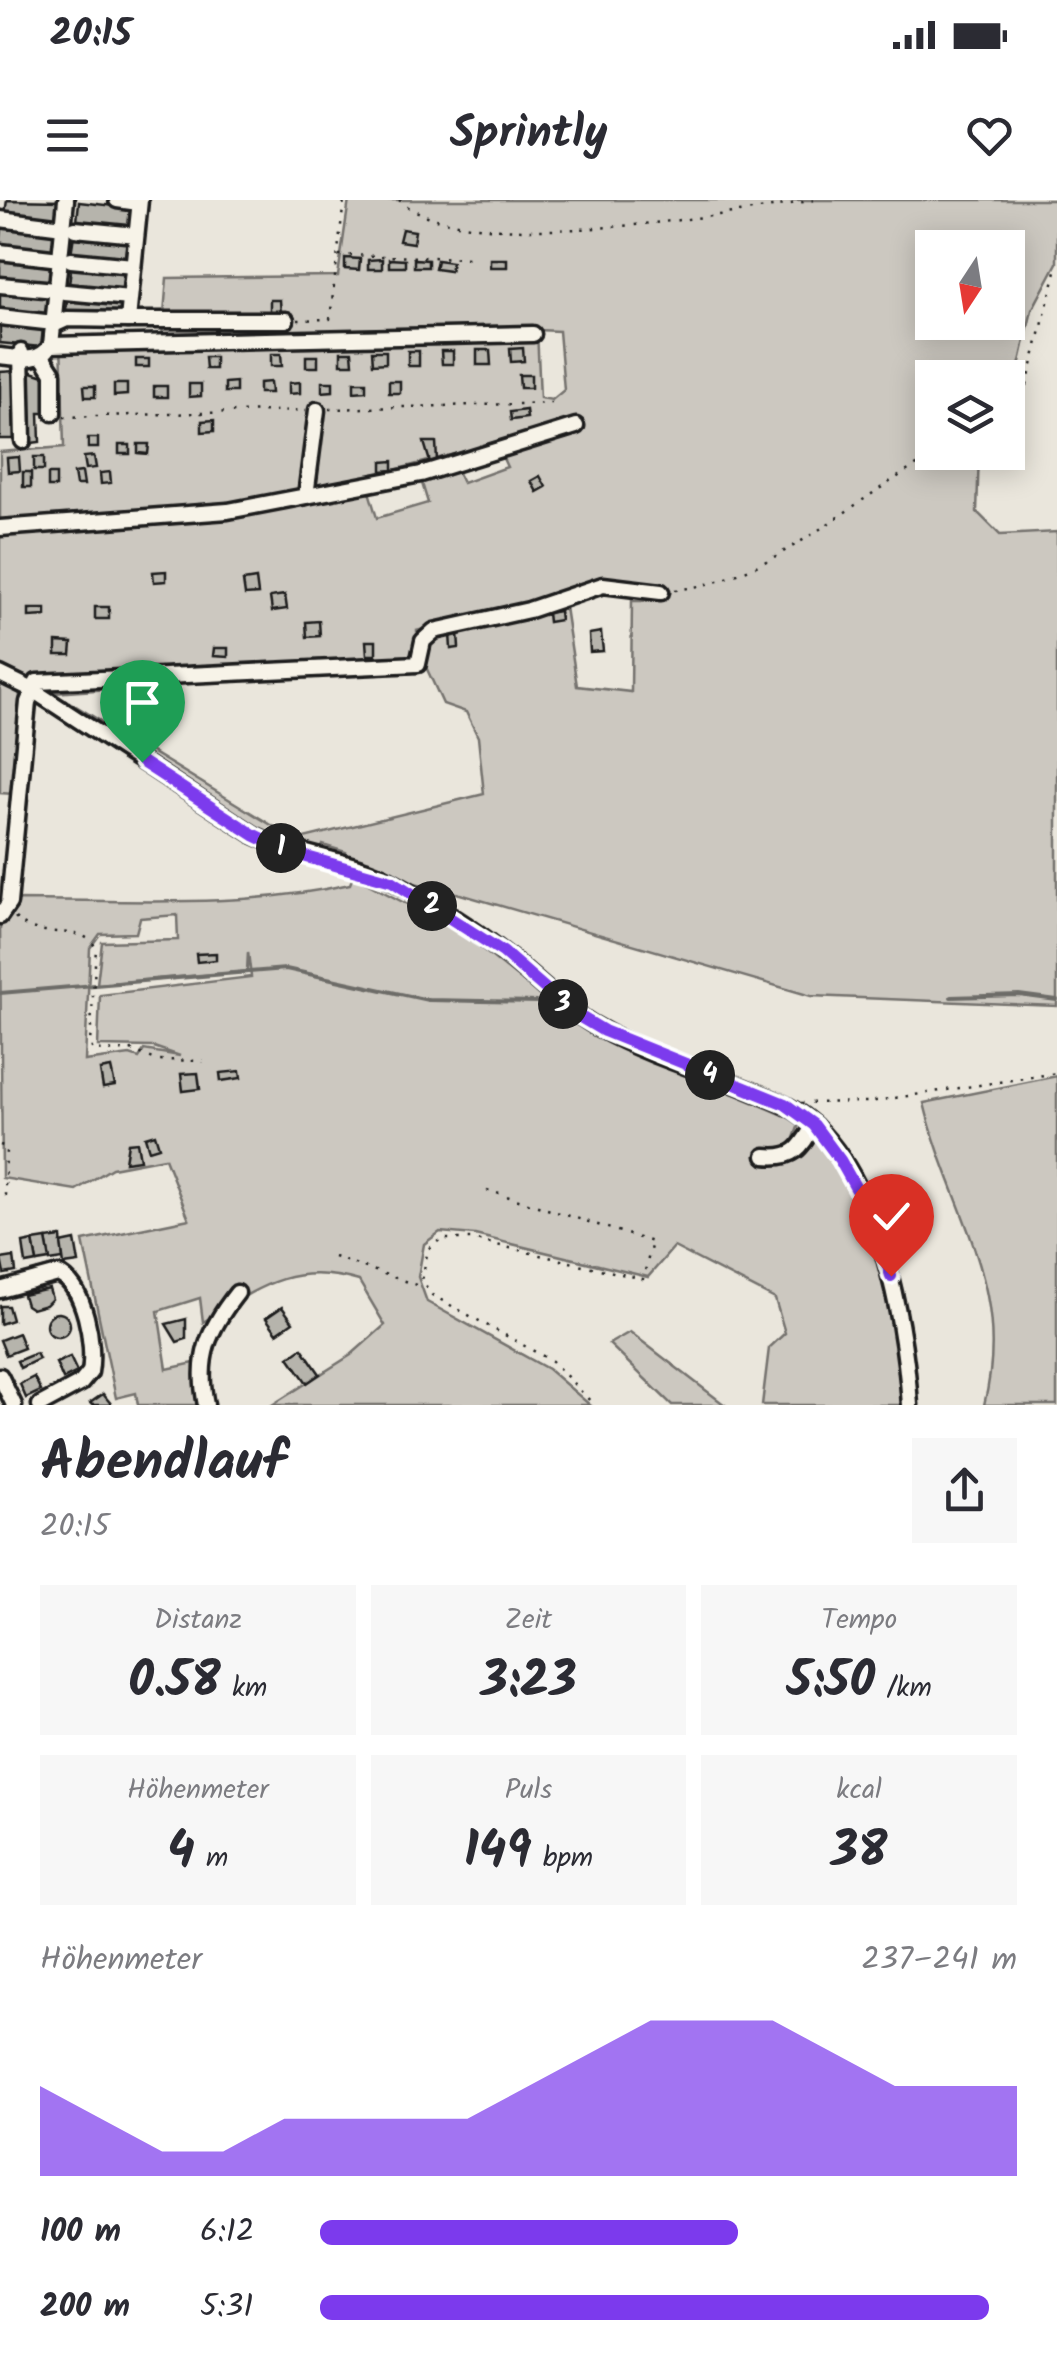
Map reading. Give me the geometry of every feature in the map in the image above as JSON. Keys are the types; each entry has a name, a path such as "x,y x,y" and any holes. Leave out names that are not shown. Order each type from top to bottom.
{"street":[{"path":"23,441 36,355 61,291 69,228 66,200"},
{"path":"117,200 139,201 128,320"},
{"path":"0,220 136,235"},
{"path":"0,252 133,266"},
{"path":"0,284 130,298"},
{"path":"0,317 49,324 67,319 286,320"},
{"path":"0,356 533,334"},
{"path":"0,347 36,355 53,373 54,413"},
{"path":"306,496 317,410"},
{"path":"0,528 228,511 421,474 576,426"},
{"path":"32,689 46,680 418,664 423,641 434,630 530,610 602,584 661,592"},
{"path":"0,674 32,689 254,835 289,852 392,881 503,952 572,1012 604,1031 785,1104 814,1125 840,1160 872,1217 891,1276 910,1405"},
{"path":"0,916 9,903 32,689"},
{"path":"766,1156 783,1158 798,1152 814,1125"},
{"path":"0,1290 58,1274 69,1279 79,1295 90,1372 81,1383 40,1405"},
{"path":"206,1405 200,1370 204,1346 237,1293"},
{"path":"0,1376 14,1405"}],"path":[{"path":"286,320 330,318 344,200"},
{"path":"399,200 454,226 512,230 693,219 816,200"},
{"path":"337,255 473,258"},
{"path":"1025,393 1057,266"},
{"path":"54,413 83,420 554,403"},
{"path":"661,592 700,587 802,546 863,496 915,467"},
{"path":"9,903 12,914 31,930 80,933 91,938 96,948 90,1043 94,1051 131,1050 156,1060 203,1062"},
{"path":"785,1104 869,1102 1057,1072"},
{"path":"0,1144 6,1147 5,1195 0,1197"},
{"path":"425,1288 422,1270 428,1249 441,1239 454,1238 643,1279 652,1242 486,1190"},
{"path":"334,1257 425,1288 552,1361 594,1405"}],"shaded area":[{"path":"349,200 1057,200 1057,263 1032,310 1020,360 915,360 915,470 978,470 977,512 1000,535 1057,532 1057,1006 811,996 436,887 401,881 344,861 346,852 323,845 320,854 269,838 63,706 66,700 296,840 484,794 478,737 466,712 443,704 426,667 53,693 40,691 0,669 0,452 64,447 61,339 162,337 167,278 338,276","holes":["537,330 559,331 564,390 552,400 540,398","496,443 507,467 463,483 457,471 421,480 428,503 377,518 365,478","628,582 658,587 657,601 632,601 631,692 577,686 565,607 436,635 416,631"]},
{"path":"0,681 20,691 14,794 0,793"},
{"path":"353,876 462,933 567,1017 628,1049 800,1122 794,1138 807,1142 814,1134 819,1138 879,1223 914,1405 762,1405 769,1348 785,1333 775,1299 674,1247 648,1277 475,1235 440,1232 424,1244 418,1277 427,1302 548,1369 590,1405 272,1405 351,1355 385,1325 359,1281 314,1274 259,1288 203,1322 200,1298 158,1311 167,1369 194,1363 203,1405 138,1405 136,1393 116,1398 83,1241 189,1219 165,1158 112,1168 76,1190 2,1178 0,920 14,900 225,900 350,884","holes":["177,915 178,940 102,942 97,984 247,971 248,952 251,977 100,995 98,1046 154,1047 180,1056 144,1050 139,1058 130,1055 85,1061 90,948 100,934 136,933 140,918"]},
{"path":"1057,1076 1057,1405 984,1405 991,1363 991,1324 985,1286 924,1103"},
{"path":"630,1332 725,1405 672,1405 609,1344"}],"building":[{"path":"7,200 61,201 58,219 5,214"},
{"path":"79,202 132,208 130,227 77,221"},
{"path":"2,228 55,234 53,252 0,247"},
{"path":"402,229 415,231 413,243 399,241"},
{"path":"74,235 127,241 125,260 71,254"},
{"path":"345,258 360,259 359,270 345,269"},
{"path":"382,259 382,269 368,269 368,260"},
{"path":"389,259 405,260 405,267 389,267"},
{"path":"414,259 428,260 428,267 414,267"},
{"path":"490,259 507,259 507,267 490,267"},
{"path":"0,260 53,266 51,284 0,278"},
{"path":"437,260 452,262 450,271 435,269"},
{"path":"71,267 124,273 122,291 69,285"},
{"path":"0,290 49,296 47,314 0,309"},
{"path":"67,298 121,304 119,317 66,311"},
{"path":"270,300 280,300 281,315 270,316"},
{"path":"0,324 43,329 41,347 0,343"},
{"path":"523,348 524,361 511,362 510,349"},
{"path":"477,350 490,350 491,365 477,365"},
{"path":"372,351 386,351 386,363 373,364"},
{"path":"408,351 419,351 419,366 408,366"},
{"path":"441,351 453,351 453,364 442,364"},
{"path":"341,352 352,352 353,364 341,364"},
{"path":"271,354 281,354 282,366 271,366"},
{"path":"306,356 318,356 318,367 306,367"},
{"path":"205,357 215,357 215,369 206,369"},
{"path":"136,359 149,359 149,367 136,367"},
{"path":"15,371 17,439 0,439 0,372"},
{"path":"29,371 47,377 48,413 39,413 40,442 31,443"},
{"path":"519,375 531,375 531,388 520,388"},
{"path":"389,381 400,381 400,393 389,393"},
{"path":"236,382 236,392 225,392 225,383"},
{"path":"270,382 271,393 259,393 259,383"},
{"path":"300,382 300,393 289,394 289,383"},
{"path":"322,382 333,382 333,391 322,392"},
{"path":"354,382 366,382 366,391 354,392"},
{"path":"114,384 127,384 127,395 114,396"},
{"path":"189,384 201,384 201,396 189,397"},
{"path":"84,386 95,386 95,397 85,397"},
{"path":"154,386 167,386 167,397 154,397"},
{"path":"526,410 527,418 511,420 510,412"},
{"path":"214,420 214,431 202,432 202,421"},
{"path":"88,438 98,438 98,448 88,448"},
{"path":"424,442 436,442 437,461 430,462"},
{"path":"138,444 149,444 148,454 138,453"},
{"path":"119,445 130,445 130,454 119,454"},
{"path":"94,456 96,468 86,469 84,457"},
{"path":"19,457 20,471 8,472 7,458"},
{"path":"34,457 44,457 44,470 34,470"},
{"path":"393,461 393,470 382,471 382,462"},
{"path":"23,472 31,472 31,487 23,487"},
{"path":"82,472 84,485 76,485 74,473"},
{"path":"110,472 111,483 101,484 100,473"},
{"path":"48,474 56,474 56,487 48,487"},
{"path":"540,476 546,487 537,492 531,481"},
{"path":"166,571 166,581 154,582 153,572"},
{"path":"256,579 258,594 245,595 243,581"},
{"path":"285,595 287,609 272,611 270,597"},
{"path":"95,607 109,607 109,619 95,619"},
{"path":"29,609 46,609 46,616 29,617"},
{"path":"559,611 560,620 548,622 547,613"},
{"path":"319,621 320,636 307,637 306,622"},
{"path":"458,632 459,648 451,649 450,633"},
{"path":"601,632 603,651 590,652 589,634"},
{"path":"366,641 376,641 376,655 367,655"},
{"path":"56,642 72,643 71,655 56,655"},
{"path":"214,648 228,648 228,657 213,656"},
{"path":"216,953 216,960 197,962 196,954"},
{"path":"111,1068 115,1086 103,1088 100,1070"},
{"path":"240,1071 241,1078 221,1081 220,1073"},
{"path":"198,1073 200,1089 183,1091 181,1074"},
{"path":"155,1134 159,1147 149,1150 145,1137"},
{"path":"137,1142 140,1160 125,1162 128,1143"},
{"path":"61,1237 63,1259 50,1261 46,1239"},
{"path":"46,1239 50,1260 37,1262 33,1241"},
{"path":"75,1240 79,1263 64,1265 61,1243"},
{"path":"33,1241 37,1262 26,1264 23,1243"},
{"path":"14,1257 16,1272 4,1274 1,1259"},
{"path":"49,1289 52,1299 46,1305 32,1309 26,1305 23,1295"},
{"path":"0,1306 8,1306 12,1320 0,1324"},
{"path":"282,1307 293,1322 277,1333 266,1318"},
{"path":"58,1313 70,1325 58,1337 46,1325"},
{"path":"186,1319 186,1339 177,1342 166,1324"},
{"path":"18,1333 24,1348 6,1355 0,1340"},
{"path":"302,1348 320,1374 307,1383 289,1357"},
{"path":"36,1353 39,1359 20,1368 17,1361"},
{"path":"70,1357 77,1372 63,1379 56,1363"},
{"path":"34,1377 41,1391 26,1398 20,1384"},
{"path":"103,1394 112,1405 90,1403"}],"waterway":[{"path":"0,993 286,969 428,1000 540,1002"},
{"path":"951,997 1019,995 1057,1000"}],"route":[{"path":"142,762 254,835 289,852 392,881 503,952 572,1012 604,1031 785,1104 814,1125 840,1160 872,1217 891,1276"}]}
